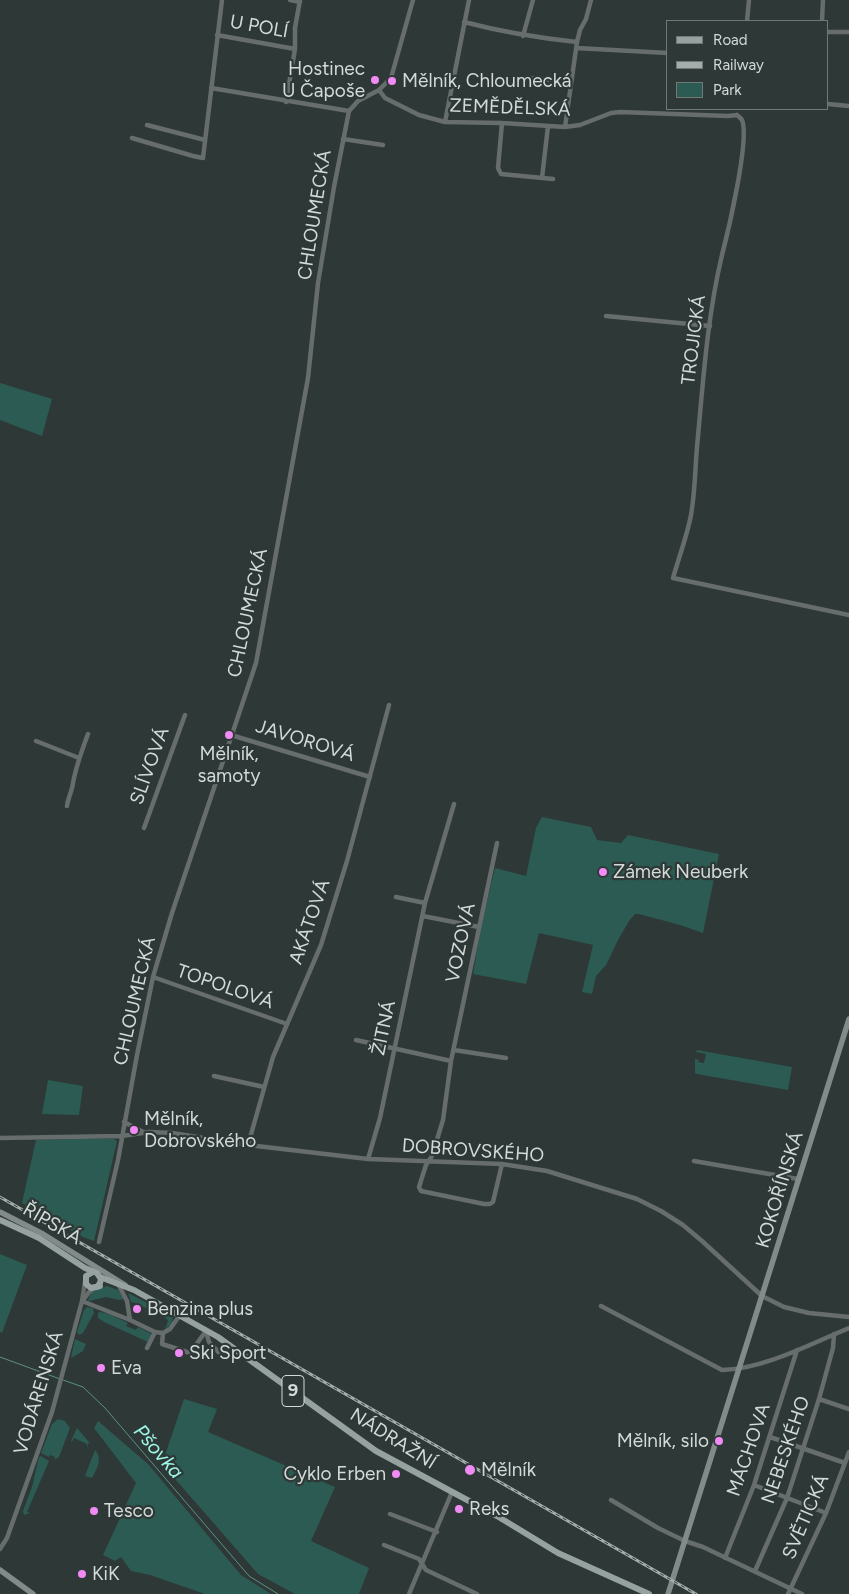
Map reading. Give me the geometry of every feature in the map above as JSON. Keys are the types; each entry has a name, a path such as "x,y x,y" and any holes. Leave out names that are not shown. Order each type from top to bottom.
{"main road":[{"name":"KOKOŘÍNSKÁ","path":"668,1594 849,1019"},
{"path":"2,1213 26,1231"},
{"name":"ŘÍPSKÁ","path":"2,1213 42,1234 89,1263"},
{"name":"ŘÍPSKÁ","path":"0,1220 26,1231 93,1272"},
{"name":"ŘÍPSKÁ","path":"68,1256 85,1280"},
{"name":"NÁDRAŽNÍ","path":"89,1263 231,1346 376,1450 558,1553 649,1594"},
{"path":"85,1280 89,1273 93,1272"},
{"name":"9","path":"93,1272 100,1276"},
{"path":"96,1287 101,1281 100,1276"},
{"name":"NÁDRAŽNÍ","path":"100,1276 134,1290"},
{"name":"9","path":"85,1280 89,1287 96,1287"},
{"name":"NÁDRAŽNÍ","path":"96,1287 105,1284 118,1284"},
{"path":"0,1570 33,1594"}],"street":[{"path":"132,138 203,158 222,0"},
{"path":"286,102 295,49 295,28 300,1 290,0"},
{"path":"211,88 349,111 360,99 379,90 391,78 413,0"},
{"path":"445,122 469,0"},
{"path":"523,36 532,0"},
{"path":"565,127 577,45 590,0"},
{"path":"747,20 749,0"},
{"path":"822,20 823,0"},
{"path":"464,22 523,36 577,45 666,53"},
{"path":"829,32 849,32"},
{"name":"U POLÍ","path":"217,35 295,49"},
{"path":"533,78 571,82"},
{"name":"ZEMĚDĚLSKÁ","path":"379,90 385,98 419,115 445,122 565,127 580,125 611,113 620,112 737,115"},
{"path":"829,104 849,106"},
{"path":"737,115 739,110"},
{"name":"CHLOUMECKÁ","path":"99,1242 153,977 172,913 256,663 308,378 318,283 342,139 349,111"},
{"name":"TROJICKÁ","path":"737,115 741,119 743,130 741,160 732,212 718,272 710,326 691,515 674,578 849,615"},
{"path":"502,123 498,168 501,174 553,179"},
{"path":"146,125 205,140"},
{"path":"542,178 548,126"},
{"path":"342,139 383,145"},
{"path":"606,316 710,326"},
{"name":"AKÁTOVÁ","path":"248,1145 273,1057 320,945 347,860 389,705"},
{"name":"SLÍVOVÁ","path":"144,828 185,715"},
{"path":"67,806 73,784 73,776 88,734"},
{"name":"JAVOROVÁ","path":"231,734 370,777"},
{"path":"36,741 80,758"},
{"name":"ŽITNÁ","path":"368,1159 380,1118 425,904 454,804"},
{"name":"VOZOVÁ","path":"497,843 451,1061 442,1120 432,1156 419,1187 421,1192 487,1205 493,1202 502,1164"},
{"path":"396,897 425,904"},
{"path":"423,916 479,927"},
{"name":"TOPOLOVÁ","path":"153,977 288,1024"},
{"path":"356,1040 451,1061"},
{"path":"454,1050 506,1058"},
{"path":"214,1076 264,1087"},
{"name":"DOBROVSKÉHO","path":"124,1122 145,1133"},
{"name":"DOBROVSKÉHO","path":"0,1138 122,1136 145,1133 172,1133 248,1145 368,1159 502,1164 547,1171 637,1199 661,1211 702,1240 762,1296 784,1307 849,1317"},
{"path":"694,1161 798,1179"},
{"name":"VODÁRENSKÁ","path":"0,1549 7,1538 16,1515 52,1412 82,1301 85,1280"},
{"path":"118,1284 127,1301 130,1320"},
{"name":"VODÁRENSKÁ","path":"82,1301 96,1287"},
{"path":"82,1301 155,1332 170,1330 180,1316"},
{"path":"601,1306 722,1370 738,1370 797,1350 849,1328"},
{"path":"163,1332 162,1344 190,1353 206,1331"},
{"path":"206,1331 209,1342 224,1358"},
{"path":"147,1348 155,1332"},
{"name":"NEBESKÉHO","path":"755,1571 787,1498 804,1448 835,1341 834,1334"},
{"name":"MÁCHOVA","path":"725,1558 754,1485 797,1350"},
{"path":"819,1399 849,1409"},
{"path":"770,1437 845,1463"},
{"name":"SVĚTICKÁ","path":"788,1594 826,1513 849,1452"},
{"path":"754,1485 826,1513"},
{"path":"409,1594 437,1532 452,1492"},
{"path":"611,1500 684,1541 703,1547 802,1594"},
{"path":"390,1514 437,1532"},
{"path":"384,1545 419,1559 426,1570 478,1594"}],"green space":[{"path":"0,383 52,399 42,436 0,420"},
{"path":"542,817 591,827 597,840 621,843 628,835 719,854 703,933 680,925 635,914 618,940 606,965 596,976 592,994 582,992 593,945 539,933 526,984 473,974 481,927 495,868 526,876 536,828"},
{"path":"697,1050 792,1067 788,1090 697,1074 695,1073 695,1059 699,1060 698,1062 704,1063 706,1054 696,1052"},
{"path":"48,1080 83,1086 79,1115 42,1114"},
{"path":"114,1139 117,1141 94,1241 83,1237 22,1203 36,1140"},
{"path":"0,1254 27,1265 2,1333 0,1332"},
{"path":"107,1286 118,1290 124,1299 106,1297 88,1300 92,1292"},
{"path":"128,1293 173,1316 172,1324 165,1329 168,1321 166,1318 131,1302"},
{"path":"87,1307 93,1308 94,1313 83,1333 79,1335 77,1332 84,1310"},
{"path":"100,1312 128,1323 126,1326 136,1330 138,1327 152,1334 148,1342 104,1322 98,1318 98,1313"},
{"path":"75,1339 86,1344 83,1351 71,1358"},
{"path":"184,1399 217,1409 208,1432 335,1487 311,1541 369,1568 359,1594 295,1594 258,1574 162,1464"},
{"path":"58,1419 65,1421 70,1428 59,1457 55,1460 55,1457 50,1455 49,1457 41,1453 52,1424"},
{"path":"98,1421 148,1464 241,1575 271,1594 205,1594 150,1575 131,1571 121,1557 115,1561 103,1555 136,1483 94,1428"},
{"path":"77,1428 89,1442 87,1448 87,1444 74,1438 71,1441"},
{"path":"95,1450 99,1460 92,1478 85,1476"},
{"path":"41,1456 49,1461 27,1512 30,1513 24,1515 23,1511 32,1487 39,1457"}],"waterway":[{"name":"Pšovka","path":"0,1357 60,1379"},
{"name":"Pšovka","path":"63,1380 83,1387 105,1408 249,1576 278,1594"}],"railway":[{"path":"0,1197 696,1594"}],"place":[{"name":"Hostinec U Čapoše","path":"375,80"},
{"name":"Mělník, Chloumecká","path":"392,81"},
{"name":"Mělník, samoty","path":"229,735"},
{"name":"Zámek Neuberk","path":"603,872"},
{"name":"Mělník, Dobrovského","path":"134,1130"},
{"name":"Benzina plus","path":"137,1309"},
{"name":"Ski Sport","path":"179,1353"},
{"name":"Eva","path":"101,1368"},
{"name":"Mělník, silo","path":"719,1441"},
{"name":"Mělník","path":"470,1470"},
{"name":"Cyklo Erben","path":"396,1474"},
{"name":"Reks","path":"459,1509"},
{"name":"Tesco","path":"94,1511"},
{"name":"KiK","path":"82,1574"}]}
